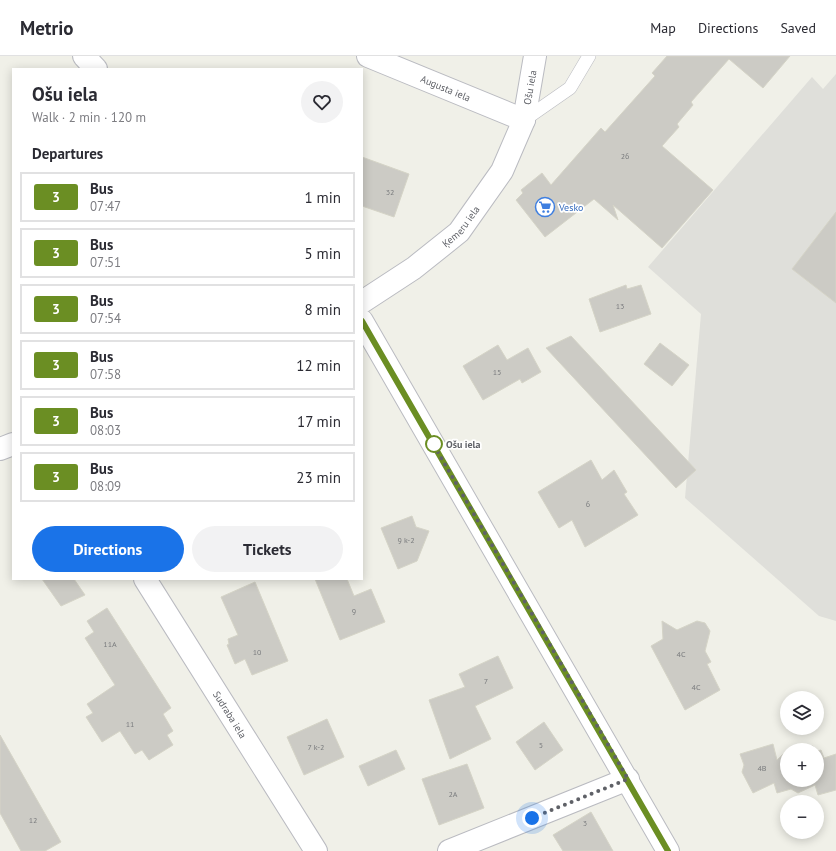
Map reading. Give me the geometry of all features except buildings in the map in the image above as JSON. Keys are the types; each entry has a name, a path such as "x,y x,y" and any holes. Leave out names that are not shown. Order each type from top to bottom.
{"street":[{"path":"84,56 95,68"},
{"name":"Augusta iela","path":"368,56 524,120"},
{"name":"Ošu iela","path":"524,120 535,56"},
{"name":"Ķemeru iela","path":"363,301 414,268 459,232 502,171 524,120"},
{"path":"363,323 628,779 668,851"},
{"path":"0,449 12,444"},
{"name":"Sudraba iela","path":"145,580 316,851"},
{"path":"449,851 628,779"}],"lane":[{"path":"524,120 570,88 589,56"}],"shaded area":[{"path":"836,74 836,621 819,616 685,498 701,314 648,267 812,77 823,89"}],"bus line":[{"name":"3","path":"363,323 621,766 668,851"}],"place":[{"name":"Vesko","path":"545,207"},
{"name":"Ošu iela","path":"434,444"}],"route":[{"path":"434,444 432,442 628,779 532,818"}]}
